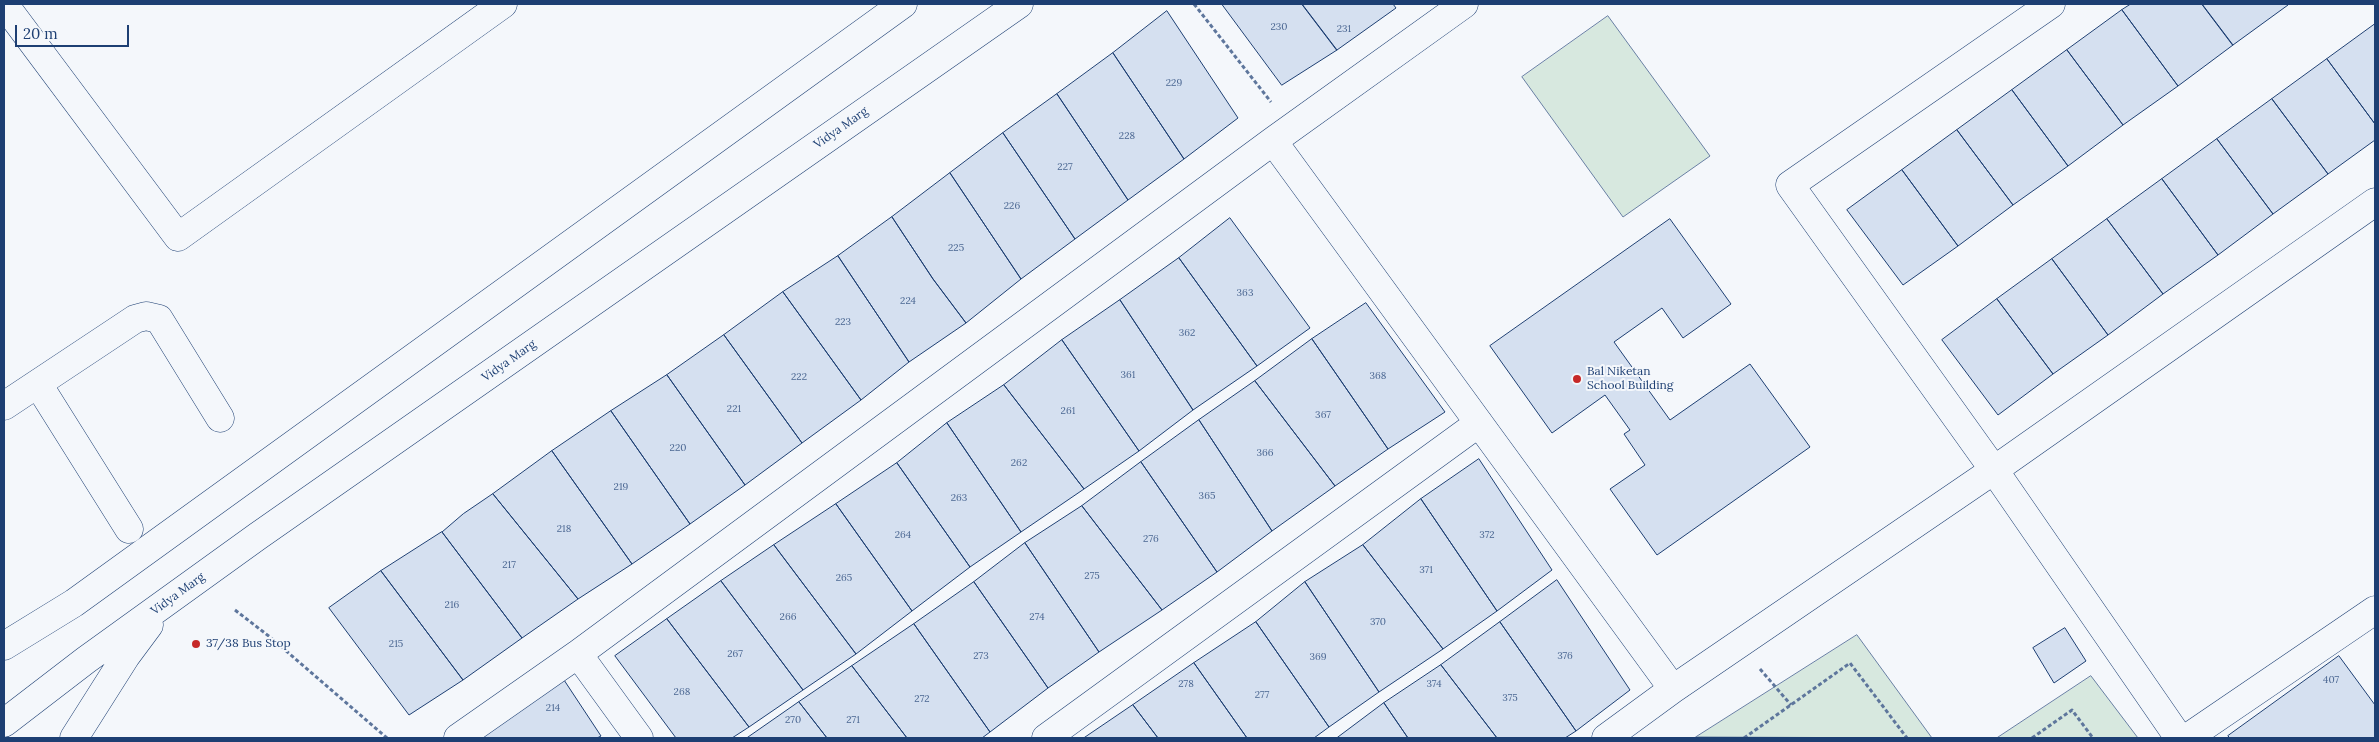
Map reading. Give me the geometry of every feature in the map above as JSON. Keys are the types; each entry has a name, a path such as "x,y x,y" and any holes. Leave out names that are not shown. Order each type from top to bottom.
{"street":[{"path":"4,4 178,238 503,4"},
{"path":"4,646 74,603 903,4"},
{"name":"Vidya Marg","path":"4,723 167,602 1018,4"},
{"path":"458,738 578,654 1282,135 1464,4"},
{"path":"2051,4 1790,184 1994,470 2179,738"},
{"path":"1282,135 1479,423 1673,689"},
{"path":"1606,738 1673,689 1994,470 2375,202"},
{"path":"4,406 135,320 146,316 159,320 220,418"},
{"path":"38,384 129,530"},
{"path":"1046,738 1479,423"},
{"path":"74,738 126,656 167,602"},
{"path":"2187,738 2375,610"},
{"path":"578,654 639,738"}],"path":[{"path":"1194,4 1282,135"},
{"path":"235,610 270,637 387,738"},
{"path":"1739,644 1791,705"},
{"path":"1744,738 1850,662 1907,738"},
{"path":"2032,738 2072,710 2093,738"}],"shaded area":[{"path":"1608,16 1710,156 1623,217 1522,77"},
{"path":"1857,635 1932,738 1696,737"},
{"path":"2091,676 2138,738 1997,738"}],"building":[{"path":"1222,4 1302,4 1337,50 1282,85"},
{"path":"1302,4 1393,4 1396,8 1337,50"},
{"path":"2131,4 2202,4 2233,45 2178,86 2122,10"},
{"path":"2202,4 2287,4 2288,5 2233,45"},
{"path":"2122,10 2178,86 2123,125 2067,50"},
{"path":"1167,11 1238,118 1184,159 1113,53"},
{"path":"2375,24 2375,124 2327,59"},
{"path":"2067,50 2123,125 2068,166 2012,90"},
{"path":"1113,53 1184,159 1128,200 1057,94"},
{"path":"2327,59 2375,124 2375,140 2328,174 2272,99"},
{"path":"2012,90 2068,166 2013,205 1957,130"},
{"path":"1057,94 1128,200 1075,239 1003,133"},
{"path":"2272,99 2328,174 2273,214 2217,139"},
{"path":"1957,130 2013,205 1958,246 1902,170"},
{"path":"1003,133 1075,239 1021,279 950,173"},
{"path":"2217,139 2273,214 2218,255 2162,179"},
{"path":"1902,170 1958,246 1903,285 1847,210"},
{"path":"950,173 1021,279 966,323 933,279 892,217"},
{"path":"2162,179 2218,255 2163,294 2107,219"},
{"path":"892,217 933,279 966,323 909,362 838,256"},
{"path":"1230,218 1310,328 1257,366 1179,258"},
{"name":"Bal Niketan School Building","path":"1670,219 1731,304 1683,338 1662,308 1614,342 1670,420 1750,364 1810,447 1657,555 1610,489 1645,465 1624,434 1630,430 1605,395 1552,433 1490,346"},
{"path":"2107,219 2163,294 2108,335 2052,259"},
{"path":"838,256 909,362 861,400 783,292"},
{"path":"1179,258 1257,366 1193,410 1120,300"},
{"path":"2052,259 2108,335 2053,374 1997,299"},
{"path":"783,292 861,400 802,443 724,335"},
{"path":"1997,299 2053,374 1998,415 1942,340"},
{"path":"1120,300 1193,410 1139,451 1062,340"},
{"path":"1366,303 1445,412 1388,449 1312,339"},
{"path":"724,335 802,443 745,485 667,375"},
{"path":"1312,339 1388,449 1335,486 1255,381"},
{"path":"1062,340 1139,451 1084,489 1004,385"},
{"path":"667,375 745,485 690,524 611,411"},
{"path":"1255,381 1335,486 1272,531 1199,420"},
{"path":"1004,385 1084,489 1021,532 947,423"},
{"path":"611,411 690,524 632,564 552,451"},
{"path":"1199,420 1272,531 1217,572 1141,462"},
{"path":"947,423 1021,532 970,567 897,463"},
{"path":"552,451 632,564 578,599 493,494"},
{"path":"1479,459 1552,570 1497,611 1421,499"},
{"path":"1141,462 1217,572 1162,610 1082,506"},
{"path":"897,463 970,567 912,611 836,504"},
{"path":"493,494 578,599 522,638 442,532 463,514"},
{"path":"1421,499 1497,611 1443,649 1363,545"},
{"path":"836,504 912,611 856,654 774,545"},
{"path":"1082,506 1162,610 1099,652 1025,543"},
{"path":"442,532 522,638 463,680 381,571"},
{"path":"1025,543 1099,652 1048,688 974,582"},
{"path":"774,545 856,654 803,690 721,581"},
{"path":"1363,545 1443,649 1379,692 1305,582"},
{"path":"381,571 463,680 409,715 329,608"},
{"path":"1557,580 1630,690 1576,731 1500,622"},
{"path":"721,581 803,690 749,727 667,619"},
{"path":"974,582 1048,688 990,732 914,624"},
{"path":"1305,582 1379,692 1329,727 1256,622"},
{"path":"667,619 749,727 732,738 676,738 615,656"},
{"path":"1256,622 1329,727 1314,738 1247,738 1194,663"},
{"path":"1500,622 1576,731 1565,738 1497,738 1441,665"},
{"path":"914,624 990,732 982,738 907,738 852,666"},
{"path":"2065,628 2086,661 2054,683 2033,648"},
{"path":"2339,656 2375,705 2375,738 2230,738 2228,736"},
{"path":"1194,663 1247,738 1158,738 1133,705"},
{"path":"1441,665 1497,738 1408,738 1384,703"},
{"path":"852,666 907,738 827,738 799,702"},
{"path":"564,680 601,736 597,738 479,738"},
{"path":"799,702 827,738 747,738"},
{"path":"1384,703 1408,738 1337,738"},
{"path":"1133,705 1158,738 1084,738"}],"place":[{"name":"Bal Niketan School Building","path":"1577,379"},
{"name":"37/38 Bus Stop","path":"196,644"}]}
